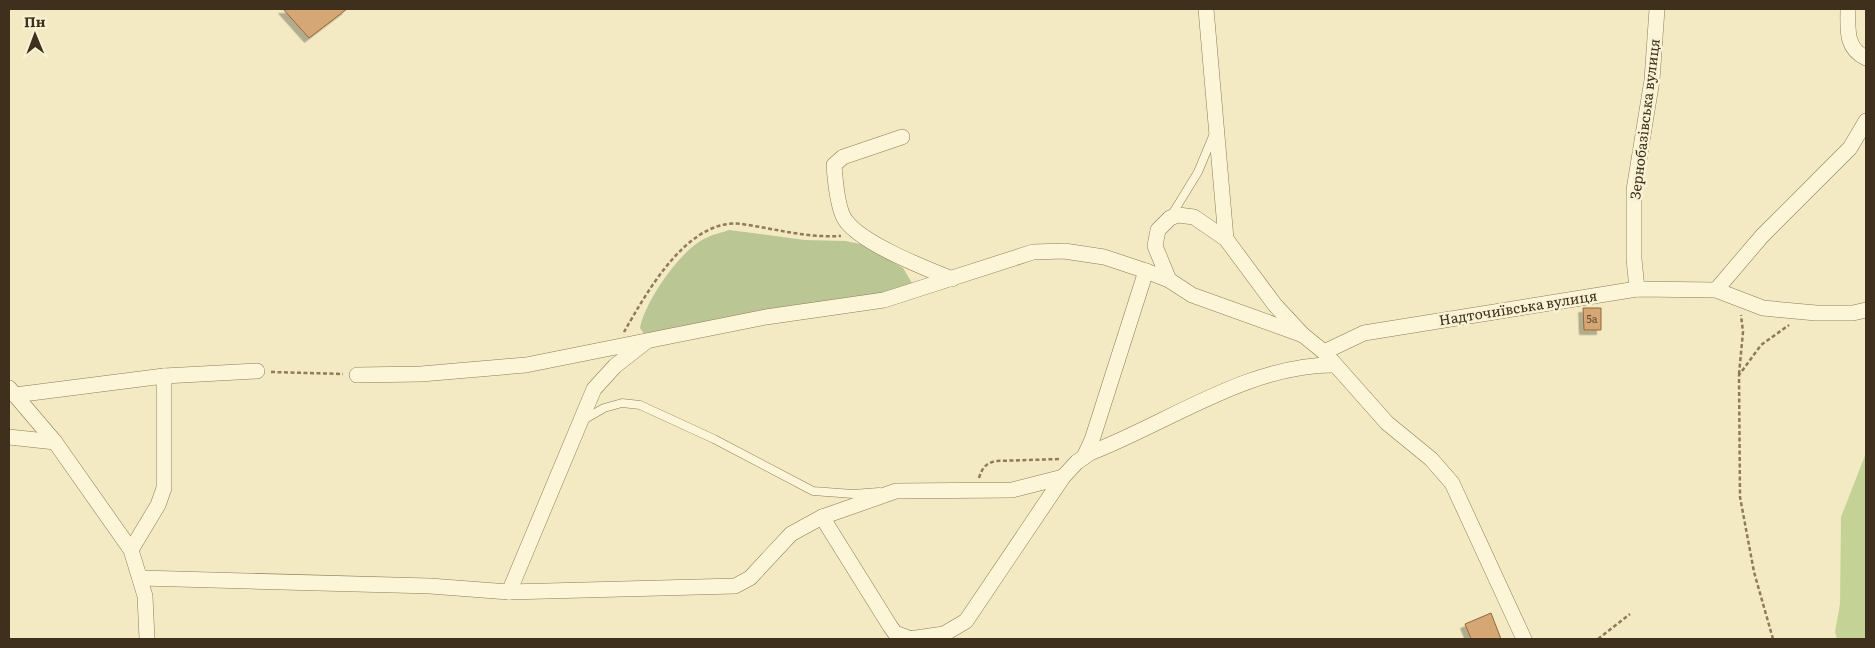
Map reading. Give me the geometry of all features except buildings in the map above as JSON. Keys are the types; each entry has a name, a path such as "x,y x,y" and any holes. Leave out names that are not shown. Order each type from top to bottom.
{"street":[{"path":"1206,9 1226,239"},
{"name":"Зернобазівська вулиця","path":"1637,289 1634,259 1634,190 1652,80 1657,9"},
{"path":"1848,9 1848,39 1852,48 1866,58"},
{"path":"1716,290 1762,236 1850,148 1866,121"},
{"path":"902,137 843,158 834,166 835,180 844,220 856,232 903,259 952,279"},
{"path":"1170,280 1155,246 1158,230 1170,218 1178,215 1194,217 1226,239 1275,305 1303,335 1324,352 1387,423 1431,459 1452,483 1524,639"},
{"path":"357,375 421,374 481,370 526,364 766,317 884,300 1033,252 1064,251 1104,257 1170,280 1192,296 1303,335"},
{"path":"1084,457 1092,440 1146,271"},
{"name":"Надточиївська вулиця","path":"1324,352 1364,333 1637,289 1716,290 1763,308 1816,313 1866,310"},
{"path":"508,592 594,389 615,366 651,339"},
{"path":"822,517 895,633 910,639 944,634 966,622 1063,477 1084,457 1217,395 1279,372 1309,365 1335,365"},
{"path":"12,391 164,376 257,371"},
{"path":"131,550 158,505 164,488 164,376"},
{"path":"12,391 55,442 131,550 145,596 148,639"},
{"path":"11,435 55,442"},
{"path":"141,578 430,586 508,592 735,586 750,578 791,534 822,517 896,491 1012,490 1063,477"}],"lane":[{"path":"1170,218 1198,172 1216,124"},
{"path":"578,424 590,414 604,408 622,403 640,405 714,439 813,492 853,494 896,491"}],"path":[{"path":"615,346 656,281 688,243 703,231 722,225 740,224 803,235 840,236 856,232"},
{"path":"1731,295 1741,314 1743,332 1739,375 1740,497 1754,572 1773,639"},
{"path":"1739,375 1761,344 1791,324"},
{"path":"257,371 357,375"},
{"path":"977,491 983,468 988,463 1008,459 1062,460"},
{"path":"1598,639 1630,614"}],"green space":[{"path":"729,230 805,240 845,241 861,244 903,268 912,283 909,292 645,335 640,328 643,317 656,291 675,264 696,244"},
{"path":"1866,453 1866,639 1837,639 1835,632 1840,604 1841,517"}]}
